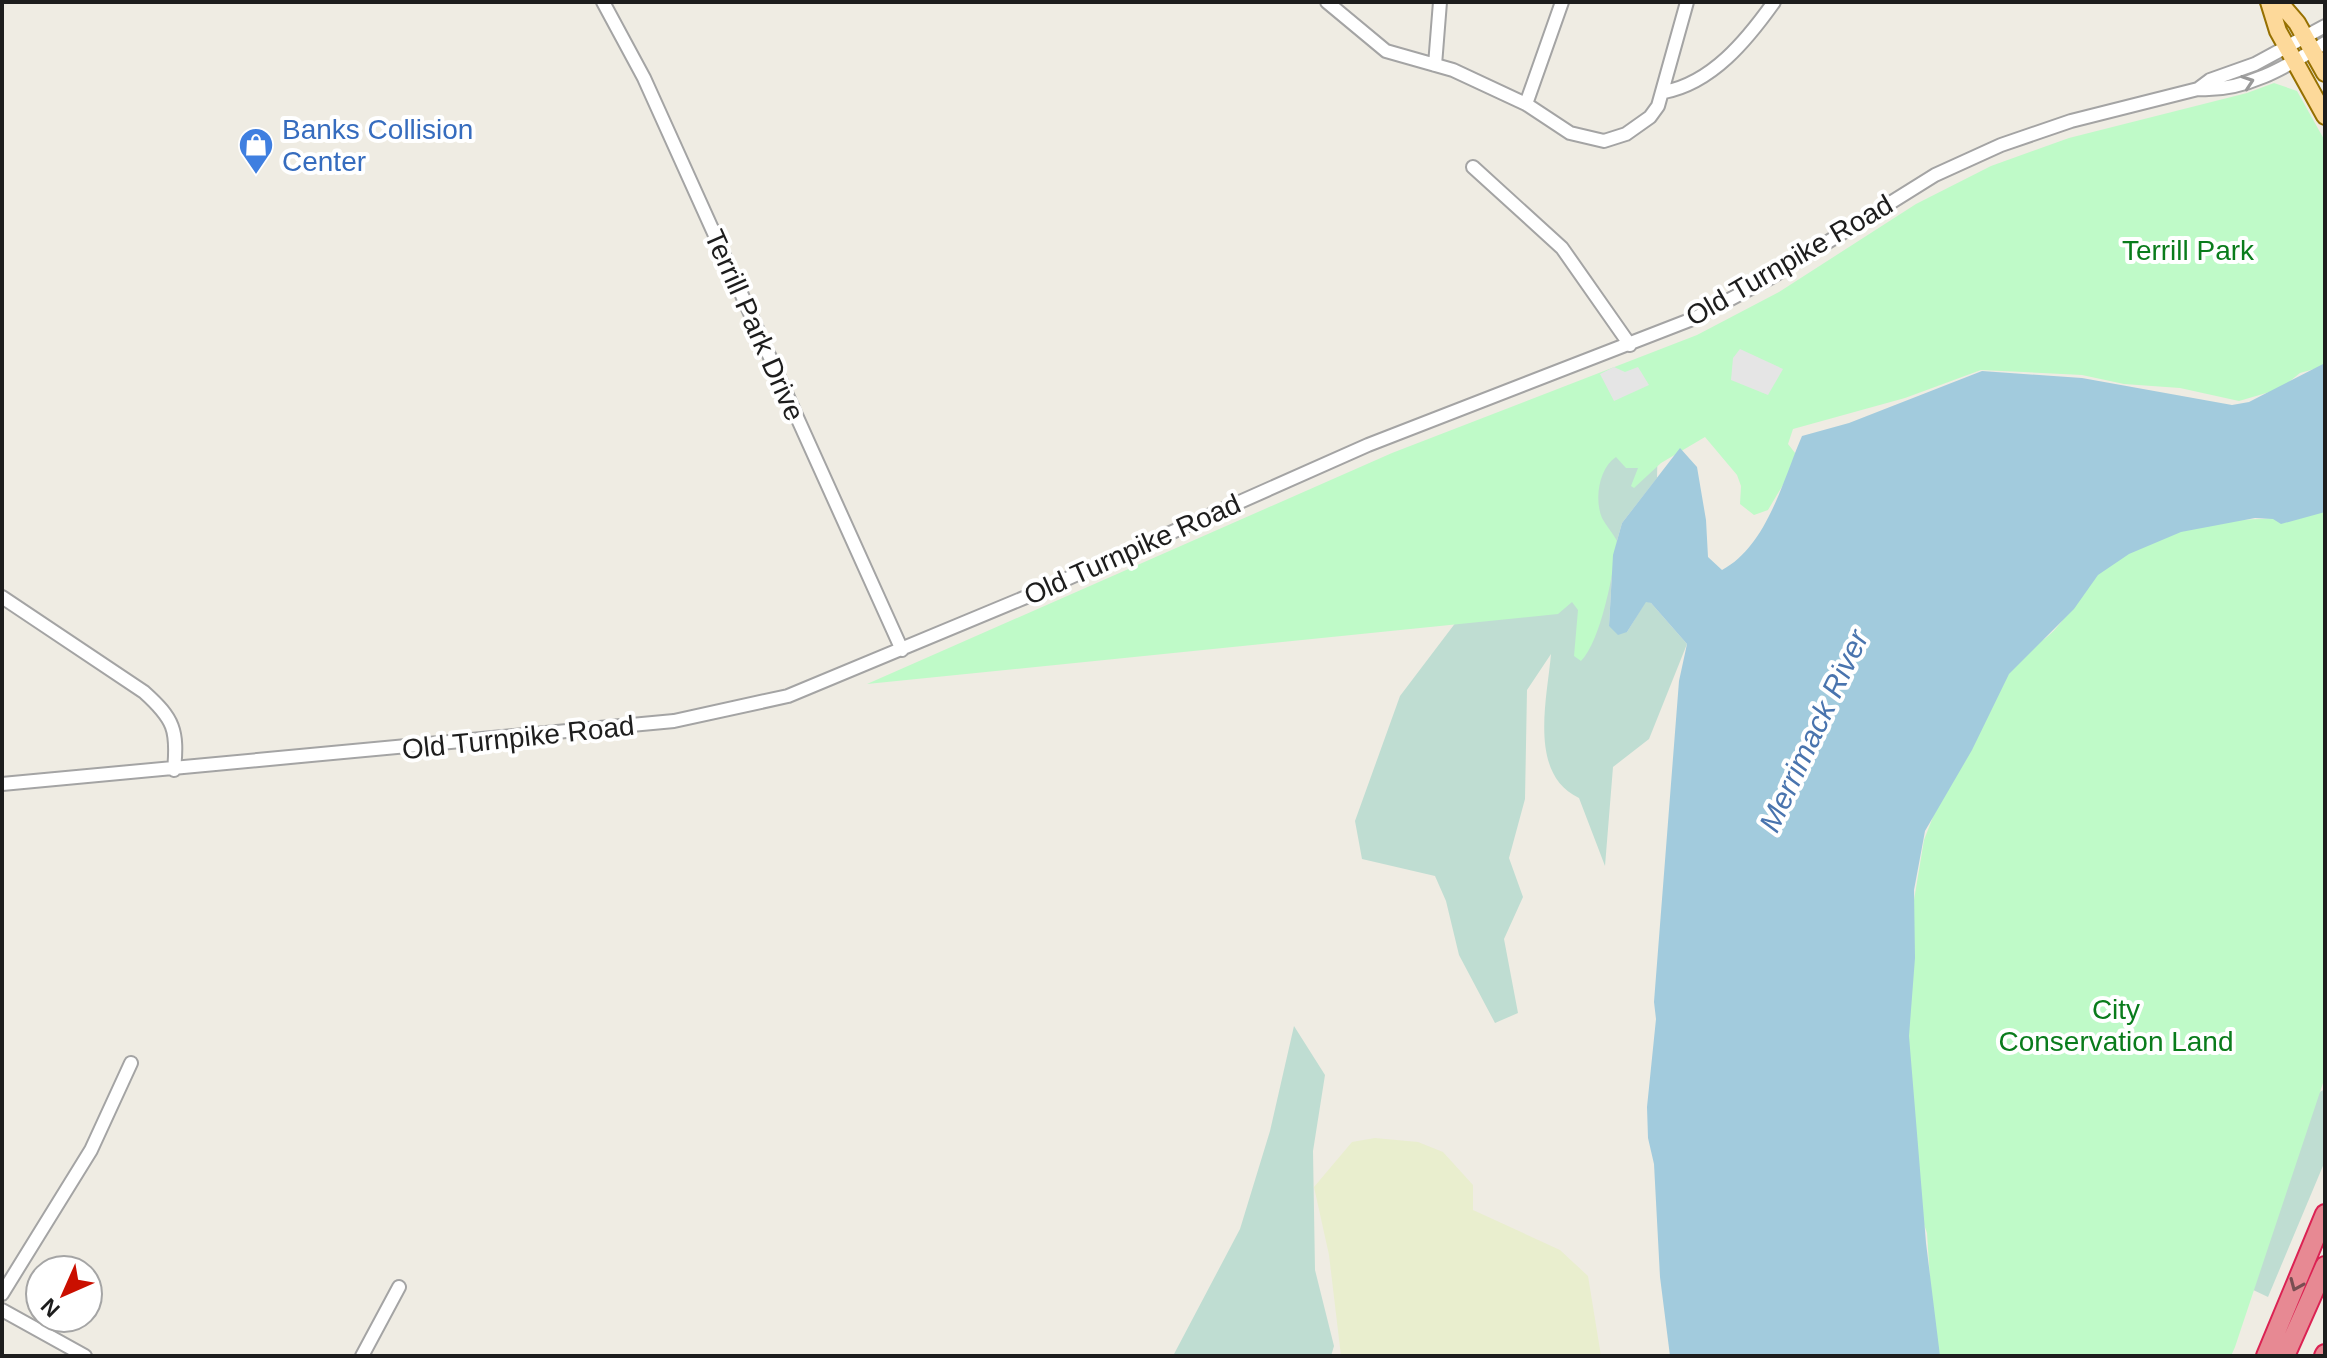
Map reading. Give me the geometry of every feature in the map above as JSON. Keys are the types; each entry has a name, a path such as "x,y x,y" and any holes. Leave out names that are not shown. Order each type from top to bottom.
{"highway":[{"path":"2266,1356 2325,1214"},
{"path":"2285,1356 2325,1266"}],"main road":[{"path":"2269,2 2291,54 2325,116"},
{"path":"2279,2 2314,44 2325,73"}],"street":[{"name":"Terrill Park Drive","path":"603,2 644,78 902,650"},
{"path":"1327,2 1386,51 1435,65 1526,104 1570,133 1604,141 1626,134 1650,117 1664,92 1687,2"},
{"path":"1435,65 1440,2"},
{"path":"1526,104 1562,2"},
{"path":"1664,92 1686,87 1751,37 1774,2"},
{"name":"Old Turnpike Road","path":"2,784 674,721 788,696 902,650 1368,445 1695,318 1770,278 1956,164 2071,121 2198,89 2210,80 2314,44 2325,26"},
{"path":"1473,167 1562,248 1630,345"},
{"path":"2,597 144,692 162,708 177,741 174,770"},
{"path":"2,1294 91,1150 131,1063"},
{"path":"362,1356 399,1287"},
{"path":"2,1310 85,1356"}],"green space":[{"name":"Terrill Park","path":"2274,83 2297,91 2325,141 2325,366 2300,373 2280,389 2239,401 2180,388 2124,384 2082,375 1981,370 1905,398 1793,429 1788,444 1799,458 1768,510 1754,515 1740,504 1741,486 1737,475 1705,437 1661,463 1634,488 1631,486 1638,468 1626,468 1616,457 1602,476 1598,493 1602,518 1617,541 1613,570 1595,638 1581,661 1574,656 1578,610 1572,602 1558,614 867,684 1392,453 1697,335 1779,292 1916,204 1991,166 2069,138 2247,93"},
{"name":"City Conservation Land","path":"2325,507 2325,1077 2231,1356 1935,1356 1927,1233 1920,1213 1906,1098 1912,912 1924,840 1967,729 2027,647 2055,630 2093,578 2144,535 2194,522 2282,517"},
{"path":"1375,1138 1418,1142 1443,1152 1473,1185 1473,1210 1560,1250 1588,1276 1601,1356 1341,1356 1329,1255 1314,1187 1352,1142"}],"shaded area":[{"path":"1740,349 1783,369 1768,395 1731,380 1733,358"},
{"path":"1614,367 1625,372 1638,367 1649,385 1614,401 1600,374"},
{"path":"1658,437 1657,478 1622,523 1613,555 1609,626 1627,632 1646,601 1687,644 1649,739 1613,767 1605,866 1579,798 1563,787 1553,772 1547,754 1544,734 1551,654 1527,690 1525,799 1509,858 1523,897 1504,939 1518,1013 1495,1023 1459,955 1446,901 1435,876 1362,859 1355,821 1400,696 1472,601 1583,485 1617,439"},
{"path":"1294,1026 1325,1075 1313,1151 1315,1270 1334,1346 1331,1356 1173,1356 1240,1229 1270,1131"},
{"path":"2325,1089 2325,1161 2268,1297 2167,1249 2186,1168"}],"water":[{"name":"Merrimack River","path":"2325,363 2325,512 2281,524 2273,519 2255,518 2181,532 2129,554 2098,575 2074,609 2009,674 1972,750 1925,831 1914,890 1915,958 1909,1036 1926,1243 1940,1356 1670,1356 1660,1277 1654,1164 1648,1138 1647,1107 1679,681 1687,644 1651,603 1646,602 1627,632 1618,635 1609,626 1613,555 1622,523 1680,448 1697,467 1706,520 1708,557 1722,570 1738,559 1762,529 1802,436 1849,423 1982,371 2082,378 2232,405 2249,402"}],"place":[{"name":"Banks Collision Center","path":"256,176"}]}
